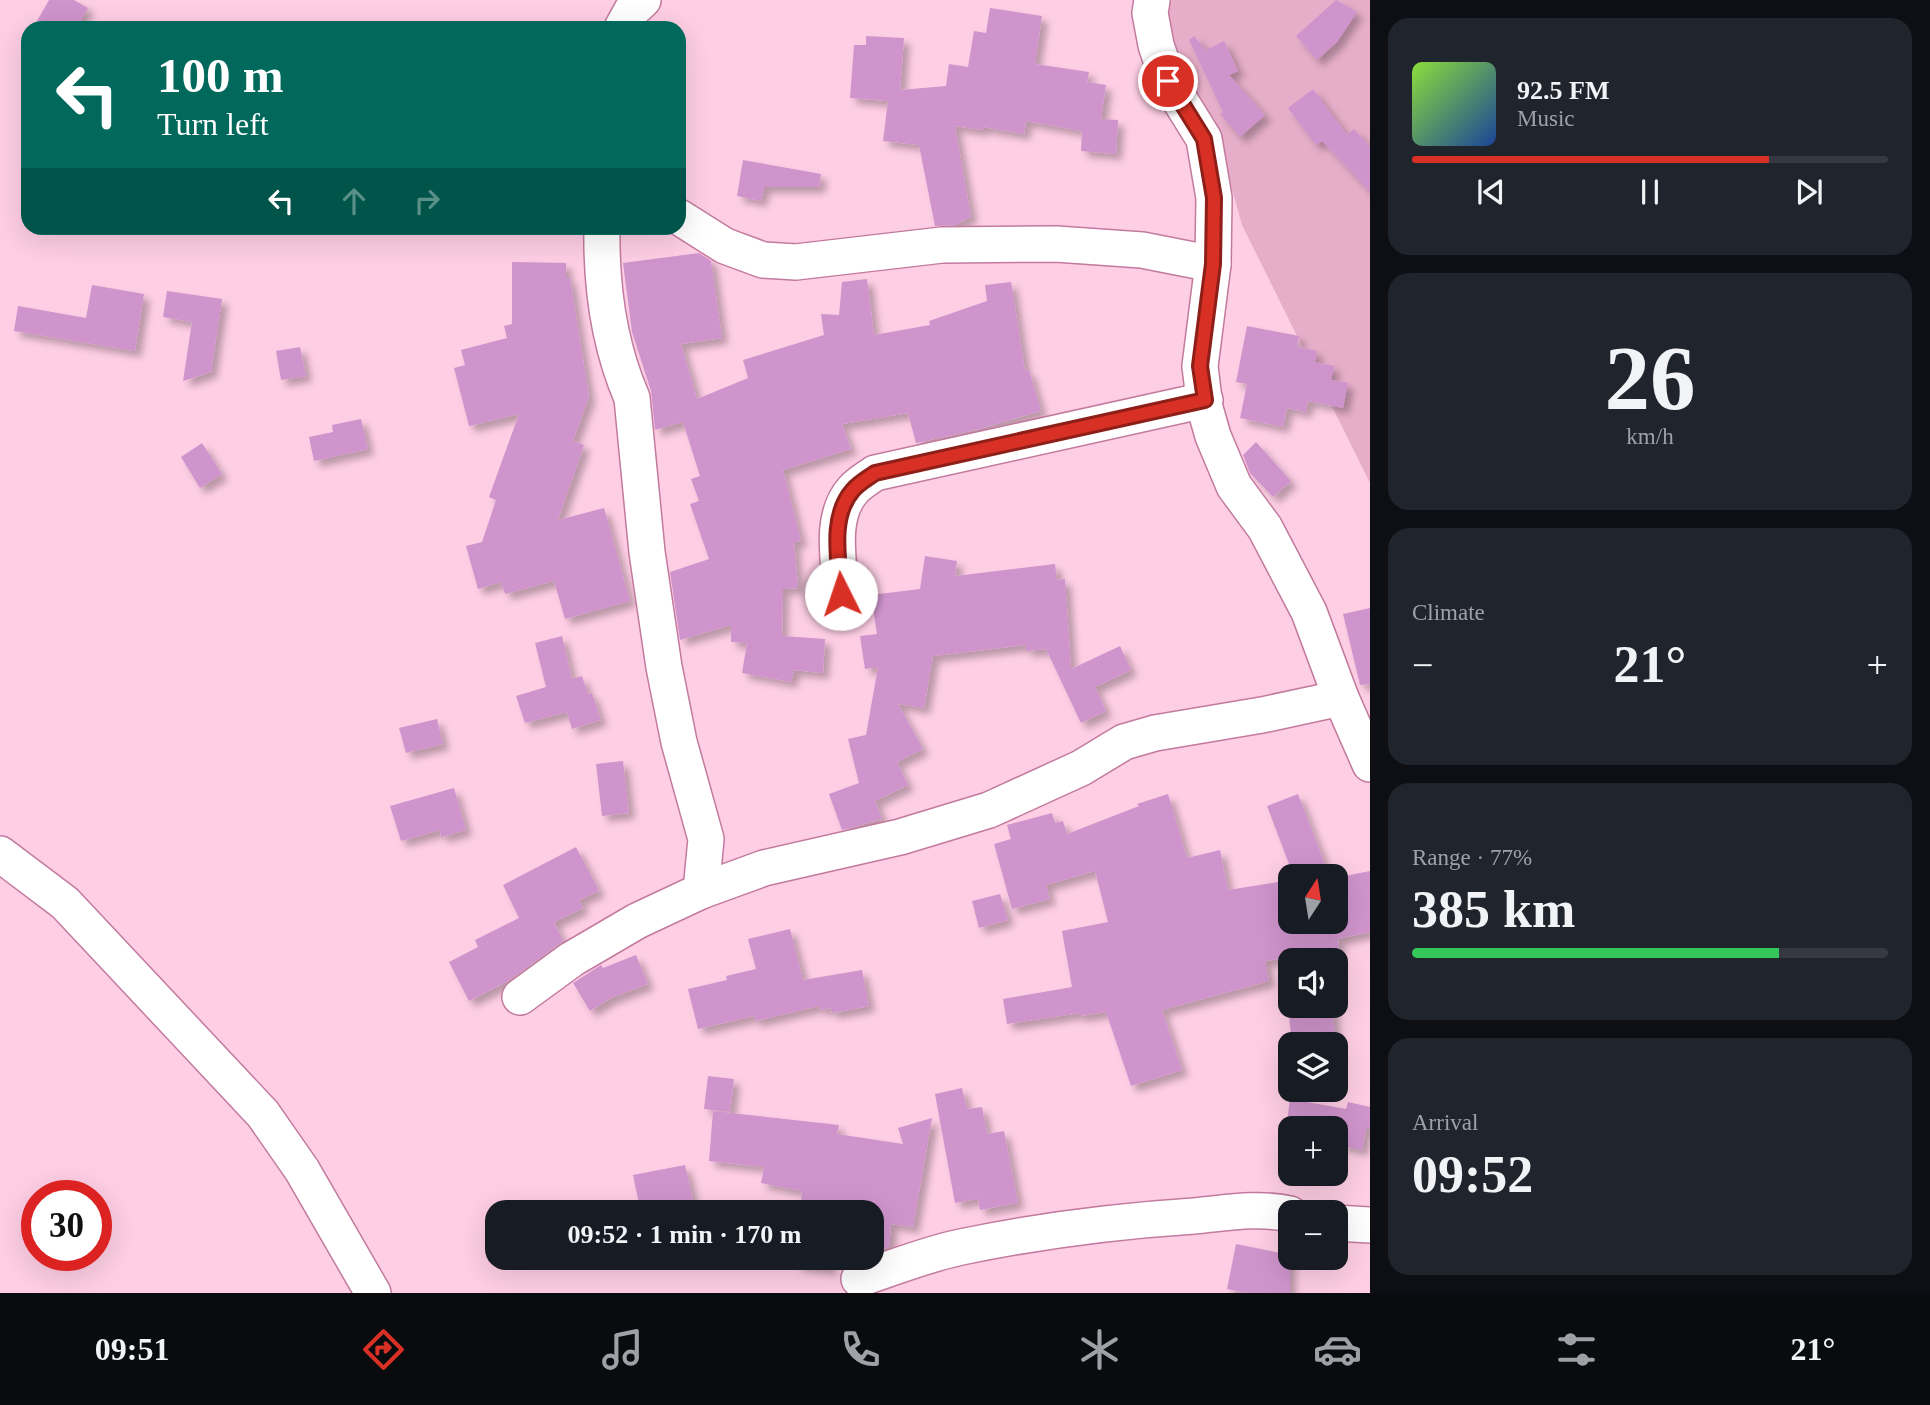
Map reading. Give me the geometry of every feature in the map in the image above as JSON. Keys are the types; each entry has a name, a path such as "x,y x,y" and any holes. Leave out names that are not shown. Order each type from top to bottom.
{"street":[{"path":"626,21 632,10 643,0"},
{"path":"1152,0 1152,24 1168,81 1204,139 1214,198 1213,264 1200,366 1213,436 1234,486 1265,528 1309,612 1341,698 1370,764"},
{"path":"686,222 724,246 762,260 796,262 942,245 1056,244 1142,250 1213,264"},
{"path":"602,235 601,264 610,328 622,377 632,398 647,552 664,667 678,742 706,839 701,891"},
{"path":"841,594 839,514 853,490 875,473 1205,400"},
{"path":"520,997 572,959 637,921 701,891 765,868 900,837 989,810 1081,768 1125,742 1155,733 1341,698"},
{"path":"0,854 65,904 263,1114 302,1170 373,1293"},
{"path":"859,1279 959,1247 1038,1233 1166,1217 1257,1210 1278,1212"},
{"path":"1348,1224 1370,1225"}],"shaded area":[{"path":"1152,0 1370,0 1370,483 1242,225 1222,153 1173,80"}],"building":[{"path":"49,0 74,0 88,8 80,21 37,21"},
{"path":"1336,0 1357,12 1337,42 1317,60 1296,36"},
{"path":"990,8 1042,16 1035,64 1089,72 1087,82 1106,85 1101,119 1118,120 1116,154 1081,151 1082,131 1026,121 1024,134 983,127 982,130 955,126 971,217 955,225 935,226 919,145 883,141 888,101 850,98 854,45 866,45 866,36 904,38 900,90 946,86 949,64 968,67 974,31 986,33"},
{"path":"1194,36 1206,50 1224,41 1238,71 1229,75 1265,115 1240,137 1220,114 1223,112 1189,40"},
{"path":"1313,89 1347,135 1354,129 1370,147 1370,192 1322,141 1316,145 1288,108"},
{"path":"743,160 821,174 819,187 764,187 761,201 737,196"},
{"path":"699,253 711,261 722,338 681,344 697,399 748,378 743,360 824,335 821,314 839,315 842,282 867,279 874,335 930,325 929,321 987,301 985,285 1011,282 1025,371 1029,370 1041,411 916,443 908,413 842,424 851,449 783,470 801,541 794,542 798,588 783,589 782,636 825,639 823,673 794,670 791,682 742,673 747,643 731,642 731,625 680,640 670,572 709,559 690,504 699,501 691,479 700,476 683,422 655,430 651,391 632,332 623,263"},
{"path":"512,262 566,263 566,278 570,278 589,397 573,441 584,445 558,520 604,508 630,601 565,619 554,581 505,594 501,582 478,589 466,546 482,542 496,500 489,497 519,414 469,426 454,368 465,365 461,350 507,338 504,326 512,324"},
{"path":"92,285 144,294 135,351 14,331 18,306 86,318"},
{"path":"167,291 222,299 211,372 183,381 192,322 163,317"},
{"path":"1247,326 1299,336 1297,347 1317,351 1315,362 1334,366 1331,380 1348,383 1343,408 1308,401 1306,412 1287,408 1283,427 1240,418 1247,384 1236,382"},
{"path":"300,347 306,376 281,380 276,351"},
{"path":"361,419 368,449 314,461 309,437 333,432 332,425"},
{"path":"1256,442 1291,481 1273,497 1250,473 1243,455"},
{"path":"202,443 222,474 200,488 181,457"},
{"path":"925,556 957,561 955,576 1055,564 1057,580 1065,579 1071,669 1120,646 1131,670 1095,687 1106,711 1081,723 1046,649 1026,651 1026,645 933,656 924,708 898,704 923,749 897,762 908,785 875,801 882,819 842,830 829,794 859,783 848,739 866,735 878,667 865,669 860,636 877,634 871,595 920,589"},
{"path":"1370,608 1370,684 1360,685 1343,614"},
{"path":"562,636 572,679 582,676 588,694 592,693 601,720 572,729 567,712 525,723 516,696 546,687 535,643"},
{"path":"437,719 443,744 406,753 399,728"},
{"path":"623,761 629,813 602,816 596,764"},
{"path":"454,788 466,830 441,837 440,830 401,841 390,806"},
{"path":"1168,794 1187,858 1220,850 1228,890 1278,882 1278,934 1348,934 1348,875 1370,871 1370,932 1338,939 1339,948 1278,948 1278,959 1265,961 1269,981 1162,1010 1182,1070 1131,1086 1106,1012 1079,1016 1079,1013 1007,1024 1003,999 1072,987 1062,931 1108,922 1095,871 1046,885 1050,899 1012,909 994,844 1011,839 1007,825 1052,813 1055,823 1063,821 1067,834 1139,806 1137,804"},
{"path":"1298,794 1325,864 1289,864 1267,806"},
{"path":"576,847 599,891 579,900 583,908 554,922 563,941 508,981 469,1001 449,962 478,947 475,940 519,918 503,885"},
{"path":"1000,894 1008,920 979,928 972,901"},
{"path":"790,929 803,980 862,970 869,1006 832,1013 831,1008 820,1010 819,1006 755,1021 754,1016 698,1029 688,989 727,980 726,976 756,969 748,939"},
{"path":"636,955 648,984 611,998 590,1011 573,983 601,965 603,968"},
{"path":"1289,1018 1333,1018 1335,1032 1291,1032"},
{"path":"708,1076 734,1079 730,1112 704,1109"},
{"path":"962,1088 967,1109 982,1107 987,1134 1004,1131 1018,1203 980,1210 978,1199 955,1203 935,1094"},
{"path":"1290,1102 1307,1102 1346,1109 1348,1102 1370,1107 1370,1129 1366,1129 1362,1150 1348,1147 1348,1116 1288,1116"},
{"path":"713,1111 839,1125 837,1134 903,1144 898,1128 932,1118 913,1227 891,1224 889,1247 884,1249 884,1200 801,1200 802,1191 761,1183 764,1167 709,1161"},
{"path":"685,1165 693,1200 638,1200 633,1175"},
{"path":"1236,1244 1278,1253 1278,1270 1290,1270 1290,1293 1247,1293 1227,1289"}],"route":[{"path":"841,594 839,514 853,490 875,473 1205,400 1200,366 1213,264 1214,198 1204,139 1168,81"}]}
